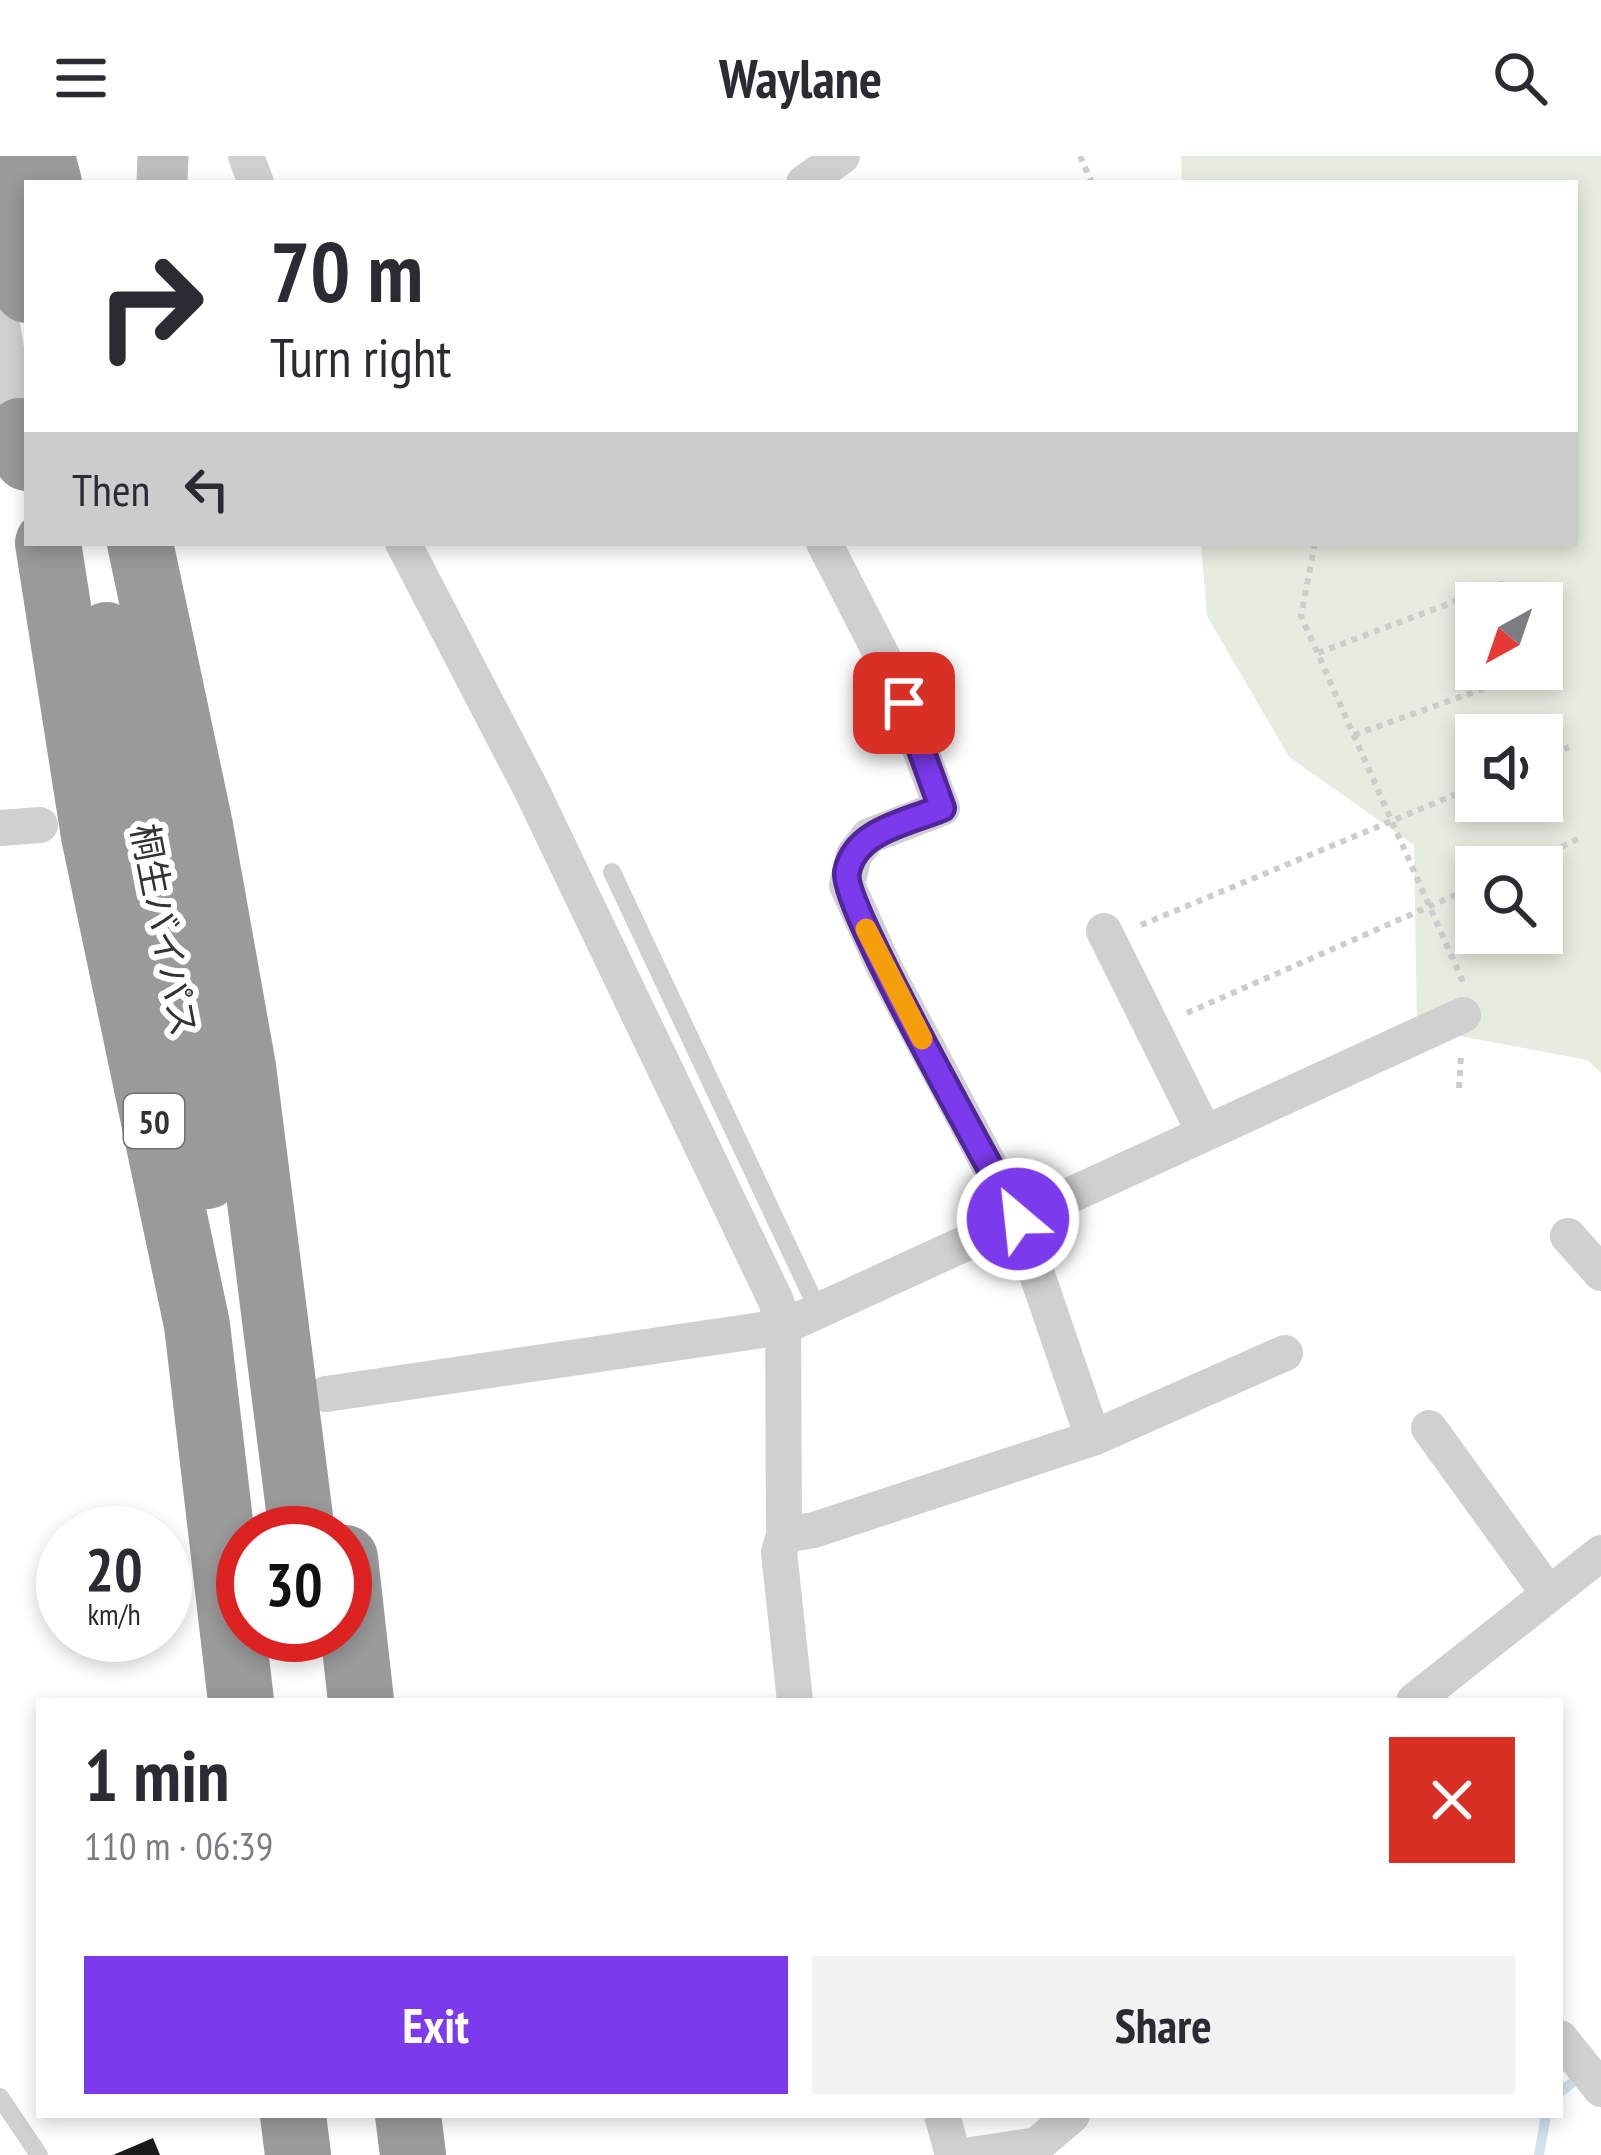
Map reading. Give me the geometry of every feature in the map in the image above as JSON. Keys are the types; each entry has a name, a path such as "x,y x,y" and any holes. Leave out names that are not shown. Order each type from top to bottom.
{"highway":[{"path":"0,179 24,278"},
{"name":"50","path":"48,546 94,836 197,1325 241,1698"},
{"name":"桐生バイパス","path":"90,546 218,1069 297,1506"},
{"name":"桐生バイパス","path":"141,546 200,826 252,1506"},
{"path":"185,546 326,1394 339,1506"},
{"path":"272,1662 277,1698"},
{"path":"319,1662 324,1698"},
{"path":"357,1662 361,1698"},
{"path":"293,2118 298,2155"},
{"path":"321,2118 325,2155"},
{"path":"372,2118 376,2155"},
{"path":"408,2118 413,2155"}],"street":[{"path":"0,313 19,439"},
{"path":"405,546 531,788 776,1300 783,1327 784,1535 779,1552 795,1698"},
{"path":"826,546 892,675 942,808 869,836 854,855 847,885 884,968 1018,1219 1094,1438"},
{"path":"0,828 40,825"},
{"path":"1121,928 1204,1132"},
{"path":"326,1394 783,1327 1463,1016"},
{"path":"1568,1236 1601,1273"},
{"path":"784,1535 1094,1438 1285,1353"},
{"path":"1429,1427 1549,1594"},
{"path":"1418,1698 1601,1553"},
{"path":"1563,2042 1601,2089"},
{"path":"943,2118 952,2155"},
{"path":"971,2155 1037,2145 1068,2118"}],"lane":[{"path":"612,872 819,1312"},
{"path":"0,2097 39,2155"}],"path":[{"path":"1314,546 1301,616 1463,979 1459,1088"},
{"path":"1318,653 1508,581"},
{"path":"1354,735 1479,690"},
{"path":"1563,749 1569,747"},
{"path":"1121,928 1455,794"},
{"path":"1563,846 1580,838"},
{"path":"1187,1013 1455,896"}],"shaded area":[{"path":"1181,156 1601,156 1601,1073 1587,1060 1417,1028 1414,845 1289,757 1207,616 1201,546 1578,546 1578,180 1182,180"}],"building":[{"path":"153,2138 160,2155 113,2155"}],"waterway":[{"path":"1563,2090 1582,2075"},
{"path":"1539,2155 1545,2118"}],"slow traffic":[{"path":"866,929 922,1039"}],"route":[{"path":"904,703 942,808 869,836 847,870 847,885 884,968 1018,1219"}]}
